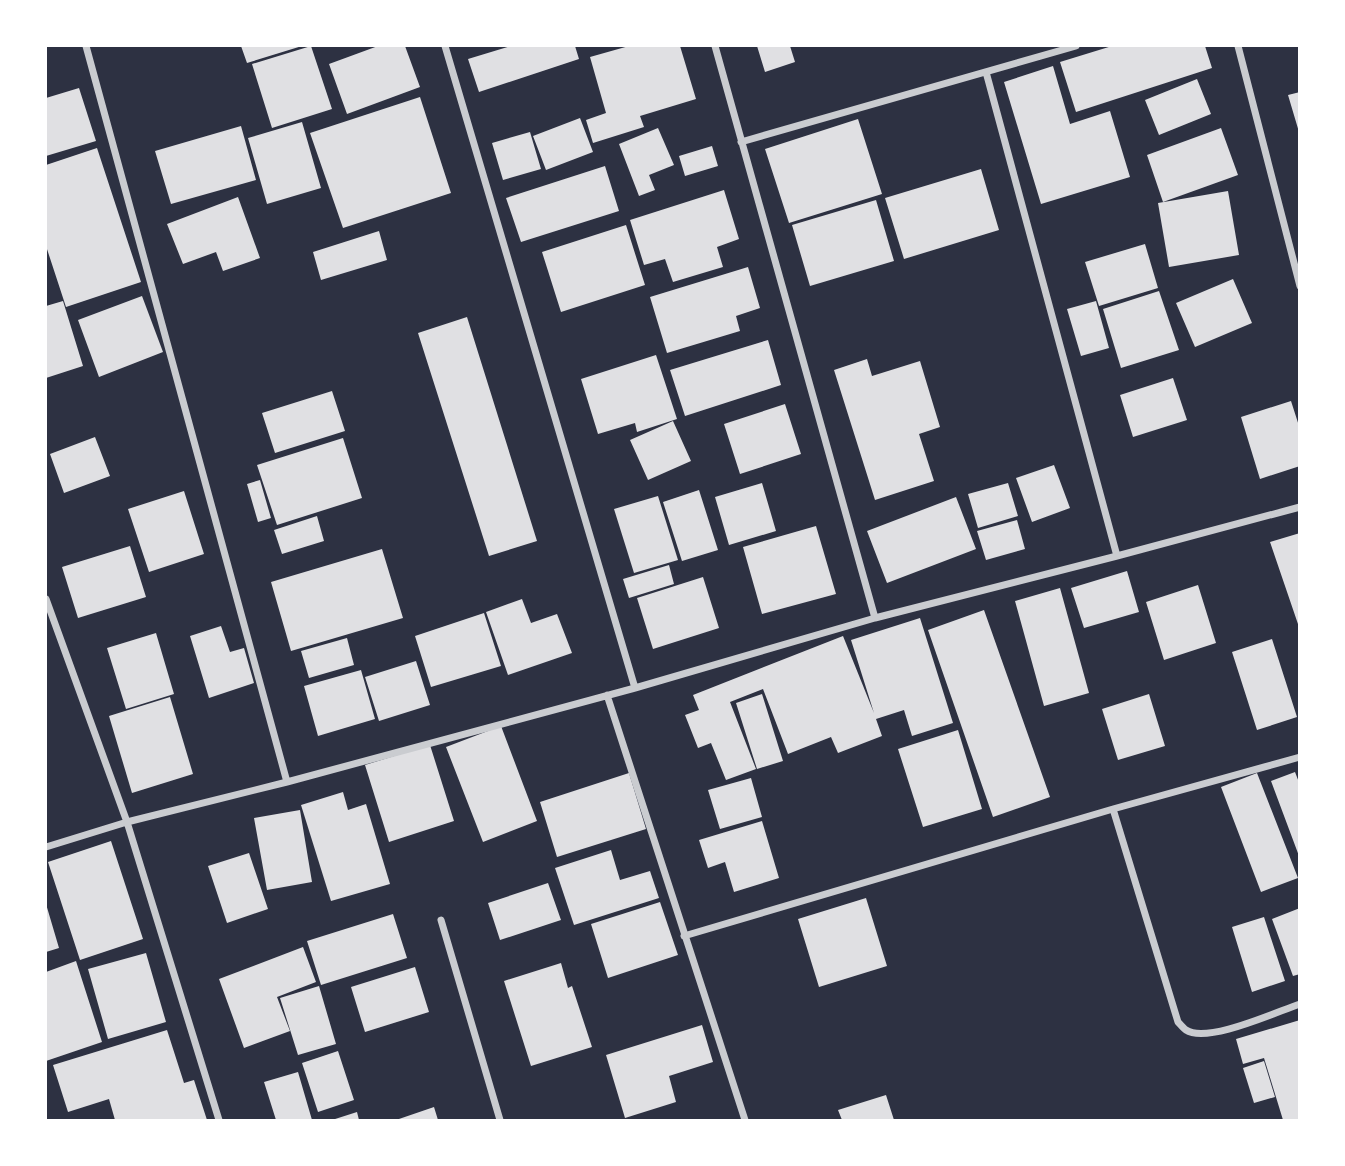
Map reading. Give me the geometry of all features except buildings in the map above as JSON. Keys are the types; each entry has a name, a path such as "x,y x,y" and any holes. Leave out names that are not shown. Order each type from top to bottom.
{"street":[{"path":"86,46 287,782"},
{"path":"445,46 635,688"},
{"path":"715,46 875,618"},
{"path":"741,142 1076,46"},
{"path":"1238,46 1300,286"},
{"path":"986,72 1116,556"},
{"path":"46,848 127,822 287,782 635,688 875,618 1300,507"},
{"path":"46,599 127,822 219,1121"},
{"path":"607,695 744,1121"},
{"path":"684,936 1113,809 1300,757"},
{"path":"1113,809 1178,1021 1185,1030 1199,1034 1219,1032 1300,1004"},
{"path":"441,920 500,1121"}]}
